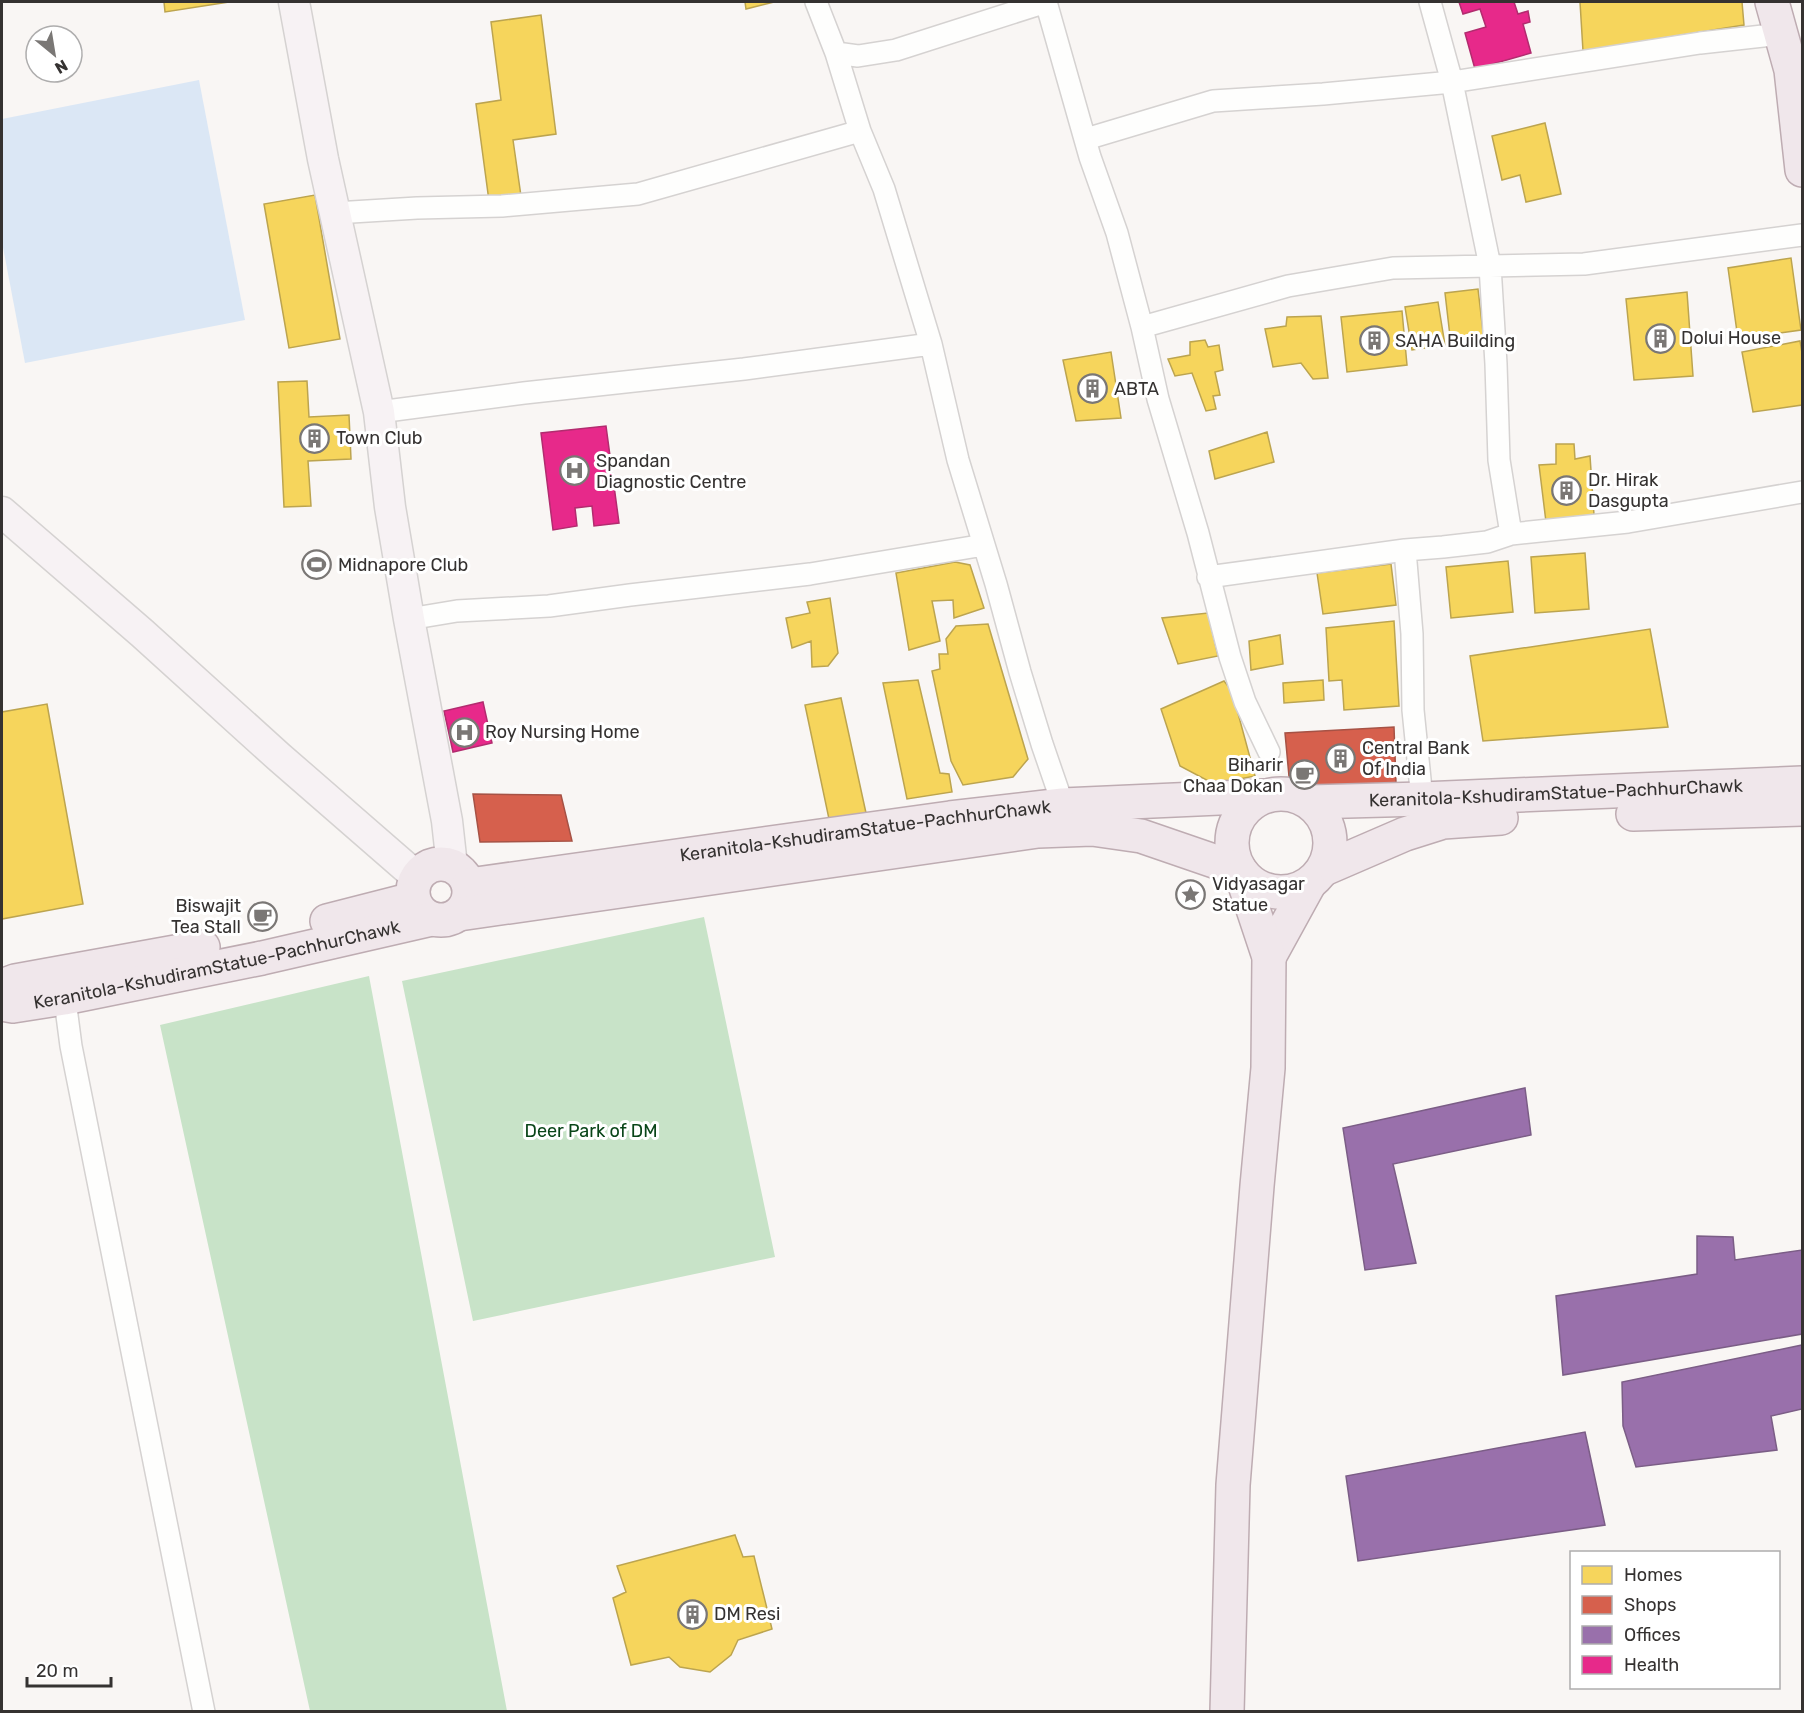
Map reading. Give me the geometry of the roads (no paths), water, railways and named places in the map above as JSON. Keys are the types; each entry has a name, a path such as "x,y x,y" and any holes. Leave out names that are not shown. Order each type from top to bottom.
{"main road":[{"path":"1772,2 1781,34 1797,70 1803,170"},
{"name":"Keranitola-KshudiramStatue-PachhurChawk","path":"2,1004 13,1006 62,985 218,945 440,893 950,818 1063,805 1287,794 1310,802 1803,783"},
{"path":"1227,1712 1233,1485 1268,1068 1269,957 1241,873 1232,854 1233,831 1244,810 1264,796"},
{"path":"1269,957 1331,852 1330,832 1323,815 1310,802"},
{"name":"Keranitola-KshudiramStatue-PachhurChawk","path":"440,893 1038,831 1092,829 1141,836 1241,873 1262,890 1285,894 1405,834 1443,822 1489,818 1803,809"},
{"name":"Keranitola-KshudiramStatue-PachhurChawk","path":"2,986 15,981 62,985"}],"street":[{"path":"294,2 323,159 379,412 390,507 408,619 447,821 440,893"},
{"path":"816,2 836,53 860,130 884,189 931,345 958,460 1030,703 1063,805"},
{"path":"836,53 858,56 896,50 1046,2 1090,157 1117,232 1158,399 1198,533 1230,657 1245,702 1269,752"},
{"path":"1430,2 1452,82 1490,266 1499,460 1510,534"},
{"path":"1086,139 1213,101 1452,82 1700,43 1781,34"},
{"path":"335,213 502,206 639,194 860,130"},
{"path":"1142,327 1299,284 1393,268 1584,264 1803,235"},
{"path":"379,412 931,345"},
{"path":"1208,577 1405,550 1487,542 1510,534 1628,522 1803,492"},
{"path":"2,512 142,633 279,757 440,893"},
{"path":"408,619 457,611 549,606 798,576 984,545"},
{"path":"1405,550 1412,634 1413,710 1422,799"},
{"path":"62,985 71,1046 204,1712"}],"water":[{"path":"199,80 245,320 25,363 2,242 2,119"}],"place":[{"name":"Dolui House","path":"1660,338"},
{"name":"SAHA Building","path":"1374,341"},
{"name":"ABTA","path":"1093,389"},
{"name":"Town Club","path":"315,438"},
{"name":"Spandan Diagnostic Centre","path":"575,471"},
{"name":"Dr. Hirak Dasgupta","path":"1567,490"},
{"name":"Midnapore Club","path":"317,565"},
{"name":"Roy Nursing Home","path":"464,732"},
{"name":"Central Bank Of India","path":"1341,758"},
{"name":"Biharir Chaa Dokan","path":"1304,775"},
{"name":"Vidyasagar Statue","path":"1191,894"},
{"name":"Biswajit Tea Stall","path":"262,916"},
{"name":"DM Resi","path":"693,1614"}],"park label":[{"name":"Deer Park of DM","path":"591,1131"}]}
